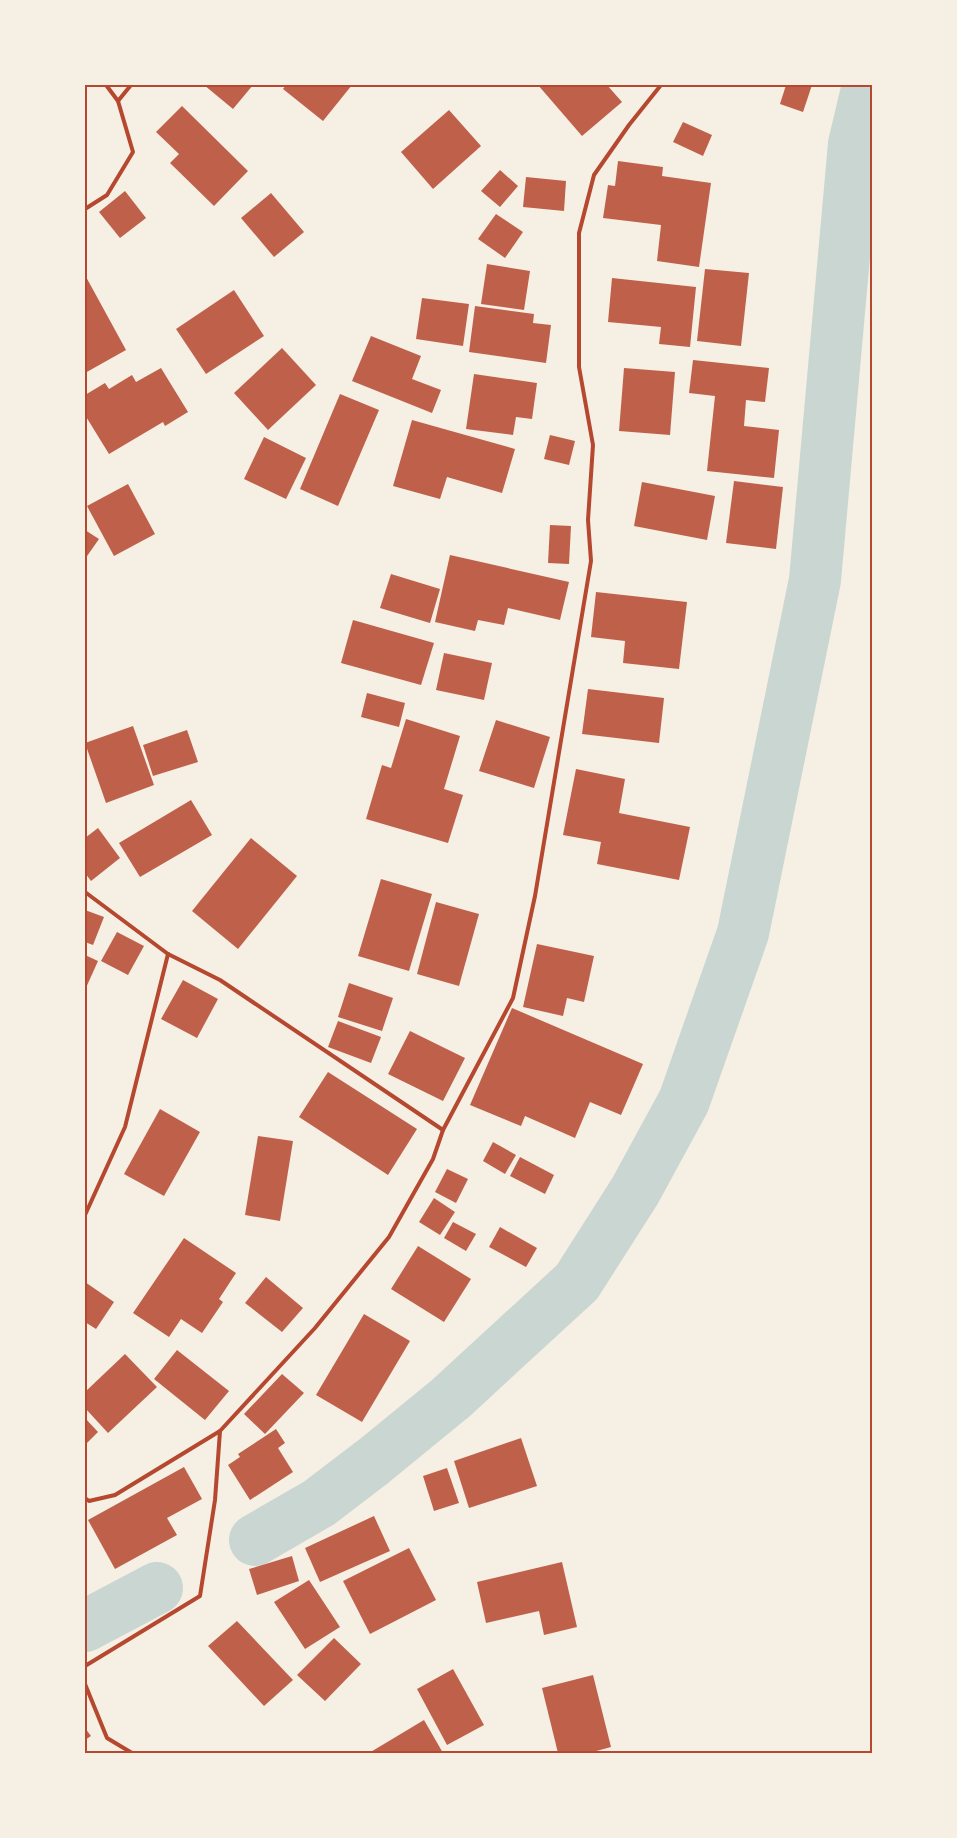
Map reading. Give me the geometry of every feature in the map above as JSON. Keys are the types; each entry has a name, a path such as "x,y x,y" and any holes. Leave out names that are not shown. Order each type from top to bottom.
{"lane":[{"path":"85,209 107,195 133,152 118,101 106,85"},
{"path":"118,101 131,85"},
{"path":"85,1498 89,1501 115,1495 220,1431 315,1328 389,1237 433,1159 443,1130 513,998 535,896 591,561 588,520 593,445 579,367 579,233 594,175 629,125 661,85"},
{"path":"85,892 168,954 220,980 443,1130"},
{"path":"85,1215 125,1127 168,954"},
{"path":"85,1666 200,1596 215,1500 220,1431"},
{"path":"85,1684 107,1738 132,1753"}],"building":[{"path":"204,85 253,85 233,109"},
{"path":"286,85 352,85 323,121 283,89"},
{"path":"538,85 607,85 622,102 582,136"},
{"path":"786,85 812,85 803,112 780,104"},
{"path":"182,106 248,171 214,206 170,163 179,154 156,132"},
{"path":"449,110 481,146 433,189 401,152"},
{"path":"683,122 712,135 703,156 673,142"},
{"path":"618,161 663,167 662,176 711,183 699,267 657,261 661,225 603,218 608,185 615,186"},
{"path":"500,170 518,186 500,207 481,191"},
{"path":"526,177 566,181 564,211 523,207"},
{"path":"125,191 146,218 120,238 99,212"},
{"path":"271,193 304,232 274,257 241,218"},
{"path":"496,214 523,232 505,258 478,239"},
{"path":"487,264 530,271 524,310 481,304"},
{"path":"705,269 749,273 741,346 697,341"},
{"path":"85,275 126,350 85,373"},
{"path":"612,278 696,287 690,347 659,344 661,327 608,322"},
{"path":"234,290 264,336 206,374 176,329"},
{"path":"422,298 469,304 463,346 416,339"},
{"path":"475,306 534,314 533,323 551,325 546,363 469,352"},
{"path":"371,336 421,356 412,379 441,390 432,413 352,381"},
{"path":"282,348 316,385 268,430 234,393"},
{"path":"693,360 769,368 765,402 746,400 744,426 779,430 774,478 707,471 715,396 689,393"},
{"path":"161,368 188,412 165,426 163,422 109,454 85,415 85,395 105,383 109,389 132,375 136,382"},
{"path":"624,368 675,372 670,435 619,431"},
{"path":"474,374 537,383 532,419 516,417 513,435 466,429"},
{"path":"340,394 379,410 338,506 300,489"},
{"path":"412,420 515,449 502,493 447,477 440,499 393,486"},
{"path":"550,435 575,441 569,465 544,459"},
{"path":"264,437 306,458 286,499 244,479"},
{"path":"734,481 783,487 776,549 726,543"},
{"path":"642,482 715,496 707,540 634,526"},
{"path":"128,484 155,534 114,556 87,506"},
{"path":"550,525 571,526 569,564 548,563"},
{"path":"85,530 99,539 85,559"},
{"path":"450,555 569,582 560,620 508,608 504,625 478,620 475,631 435,622"},
{"path":"391,574 440,589 430,623 380,608"},
{"path":"596,592 687,602 679,669 623,663 625,641 591,637"},
{"path":"353,620 434,643 421,685 341,663"},
{"path":"444,653 492,663 484,700 436,690"},
{"path":"588,689 664,698 659,743 582,734"},
{"path":"367,693 405,703 399,727 361,717"},
{"path":"406,719 460,736 444,789 463,795 448,843 366,819 382,765 391,768"},
{"path":"496,720 550,737 534,788 479,771"},
{"path":"133,726 154,785 106,803 85,743"},
{"path":"187,730 198,762 153,776 143,745"},
{"path":"576,769 625,779 619,813 690,827 679,880 597,864 601,842 563,835"},
{"path":"191,800 212,835 140,877 119,843"},
{"path":"98,828 120,858 91,881 85,873 85,838"},
{"path":"251,838 297,876 238,949 192,911"},
{"path":"381,879 432,894 409,971 358,956"},
{"path":"436,902 479,914 459,986 417,974"},
{"path":"85,910 104,917 93,945 85,942"},
{"path":"117,932 144,946 128,975 101,961"},
{"path":"537,944 594,956 584,1002 567,998 563,1016 523,1007"},
{"path":"85,955 98,961 85,990"},
{"path":"183,980 218,999 197,1038 161,1019"},
{"path":"349,983 393,998 382,1031 338,1017"},
{"path":"512,1008 643,1064 621,1115 590,1102 575,1138 525,1116 521,1126 470,1105"},
{"path":"338,1021 381,1037 371,1063 328,1047"},
{"path":"410,1031 465,1058 443,1101 388,1074"},
{"path":"328,1072 417,1129 388,1175 299,1117"},
{"path":"160,1109 200,1132 164,1196 124,1174"},
{"path":"258,1136 293,1141 280,1221 245,1215"},
{"path":"493,1142 516,1155 505,1174 483,1161"},
{"path":"520,1157 554,1175 545,1194 510,1176"},
{"path":"447,1169 468,1179 456,1203 435,1192"},
{"path":"434,1198 455,1212 440,1235 419,1222"},
{"path":"453,1222 476,1234 466,1251 444,1238"},
{"path":"500,1227 537,1248 526,1267 489,1247"},
{"path":"184,1238 236,1273 219,1299 223,1302 202,1333 181,1319 169,1337 133,1313"},
{"path":"418,1246 471,1279 444,1322 391,1289"},
{"path":"266,1277 303,1308 282,1332 245,1303"},
{"path":"85,1282 114,1302 96,1329 85,1322"},
{"path":"364,1314 410,1341 362,1422 316,1395"},
{"path":"177,1350 229,1391 205,1420 154,1379"},
{"path":"125,1354 157,1387 108,1433 85,1408 85,1392"},
{"path":"282,1374 304,1393 265,1434 244,1414"},
{"path":"85,1418 98,1432 85,1445"},
{"path":"276,1429 285,1443 278,1448 293,1472 250,1500 228,1465 240,1457 238,1454"},
{"path":"521,1438 537,1486 469,1508 454,1461"},
{"path":"184,1467 202,1499 167,1518 177,1535 115,1569 88,1520"},
{"path":"447,1468 459,1503 434,1511 423,1476"},
{"path":"374,1516 390,1551 320,1582 305,1548"},
{"path":"409,1548 436,1600 370,1634 343,1581"},
{"path":"292,1556 299,1581 257,1595 249,1569"},
{"path":"562,1562 577,1627 544,1635 539,1611 486,1623 477,1582"},
{"path":"309,1580 340,1627 305,1649 274,1602"},
{"path":"237,1621 293,1680 264,1706 208,1646"},
{"path":"334,1638 361,1664 325,1701 297,1675"},
{"path":"453,1669 484,1725 447,1745 417,1689"},
{"path":"593,1675 611,1747 589,1753 558,1753 542,1688"},
{"path":"424,1720 443,1753 369,1753"},
{"path":"85,1728 91,1736 85,1740"}],"waterway":[{"path":"255,1540 319,1503 374,1461 451,1398 577,1282 635,1191 684,1101 743,933 815,580 854,144 868,85"},
{"path":"85,1626 157,1588"}]}
